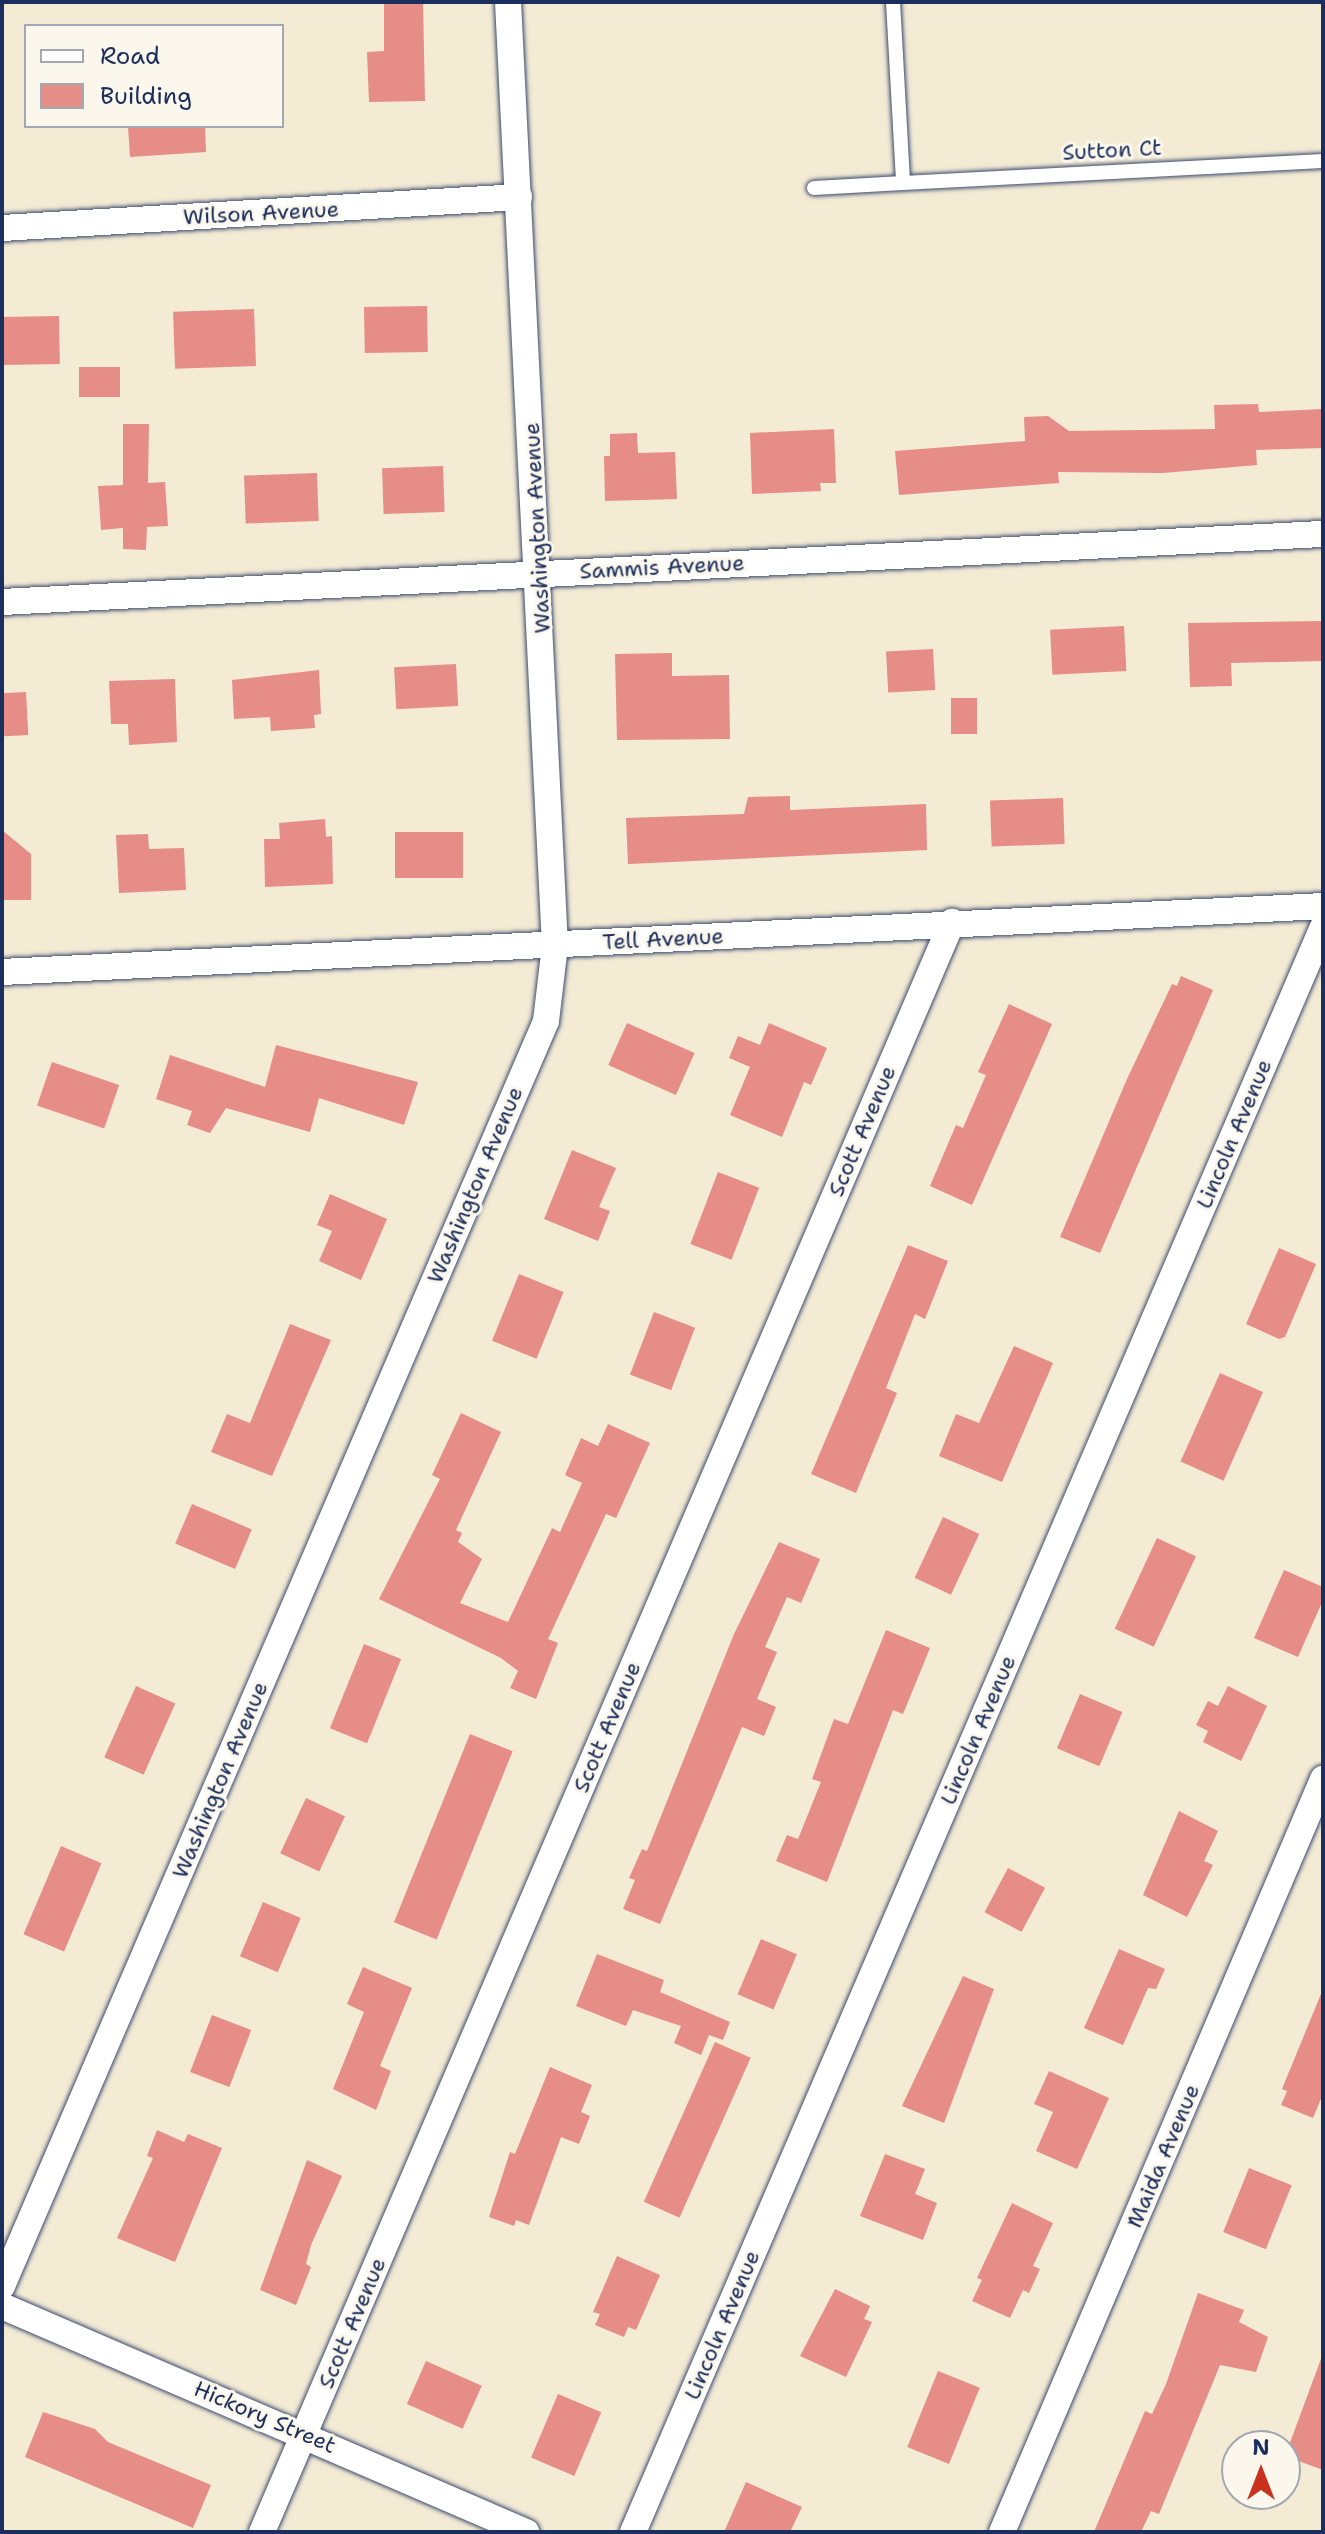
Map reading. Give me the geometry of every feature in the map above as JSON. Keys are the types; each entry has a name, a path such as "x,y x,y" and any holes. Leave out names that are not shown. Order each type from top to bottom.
{"street":[{"name":"Washington Avenue","path":"2,2286 546,1021 555,946 540,573 508,2"},
{"name":"Wilson Avenue","path":"2,228 519,197"},
{"name":"Sammis Avenue","path":"2,602 1323,534"},
{"name":"Tell Avenue","path":"2,972 555,946 952,922 1323,906"},
{"name":"Scott Avenue","path":"262,2532 952,922"},
{"name":"Lincoln Avenue","path":"633,2532 1323,927"},
{"name":"Maida Avenue","path":"1002,2532 1323,1779"},
{"name":"Hickory Street","path":"2,2306 305,2433 526,2532"}],"lane":[{"path":"893,2 903,183"},
{"name":"Sutton Ct","path":"814,188 1323,161"}],"building":[{"path":"384,2 423,2 425,101 369,102 367,52 384,51"},
{"path":"128,128 205,128 206,152 130,157"},
{"path":"427,306 428,352 365,353 364,307"},
{"path":"254,309 256,366 175,369 173,312"},
{"path":"59,316 60,364 3,365 2,317"},
{"path":"79,367 120,367 120,397 79,397"},
{"path":"1258,404 1259,412 1323,409 1323,448 1256,450 1257,465 1163,473 1058,472 1059,483 899,495 895,451 1025,441 1024,417 1048,416 1069,431 1215,429 1214,405"},
{"path":"123,424 149,424 148,483 165,482 168,526 147,527 146,550 123,549 123,528 101,530 98,486 123,485"},
{"path":"834,429 836,483 820,483 821,491 752,494 750,433"},
{"path":"637,433 638,453 675,452 677,499 605,501 604,456 610,456 610,434"},
{"path":"443,466 445,512 384,514 382,468"},
{"path":"317,473 319,521 246,524 244,476"},
{"path":"1323,621 1323,661 1231,663 1232,686 1190,687 1188,623"},
{"path":"1124,626 1126,671 1052,675 1050,630"},
{"path":"933,649 935,690 888,692 886,651"},
{"path":"672,653 672,676 729,675 730,739 617,740 615,654"},
{"path":"456,664 458,706 396,709 394,667"},
{"path":"319,670 321,714 314,715 315,728 271,731 270,717 234,719 232,680"},
{"path":"175,679 177,742 129,745 128,724 111,724 109,681"},
{"path":"26,692 28,735 4,736 2,693"},
{"path":"951,698 977,698 977,734 951,734"},
{"path":"790,796 790,810 926,804 927,850 628,864 626,818 744,814 748,797"},
{"path":"1063,798 1065,844 992,847 990,801"},
{"path":"325,819 326,837 332,836 333,884 265,887 264,839 280,839 279,823"},
{"path":"2,830 31,854 31,900 2,900"},
{"path":"395,832 463,832 463,878 395,878"},
{"path":"148,834 149,849 184,848 186,890 119,893 116,835"},
{"path":"1181,976 1213,990 1100,1253 1060,1237 1127,1079 1172,984 1177,986"},
{"path":"1009,1004 1052,1024 972,1205 930,1186 956,1125 963,1128 986,1075 978,1072"},
{"path":"627,1023 695,1053 676,1095 608,1065"},
{"path":"769,1023 827,1048 811,1085 804,1082 782,1137 730,1115 750,1067 729,1058 738,1036 760,1045"},
{"path":"276,1045 418,1082 404,1125 319,1098 310,1132 226,1108 210,1133 187,1125 192,1111 156,1099 170,1055 265,1087"},
{"path":"52,1062 119,1085 104,1129 37,1105"},
{"path":"572,1150 616,1168 599,1207 610,1211 598,1241 544,1219"},
{"path":"718,1172 759,1188 731,1260 690,1244"},
{"path":"330,1194 387,1219 361,1280 319,1261 332,1231 317,1225"},
{"path":"908,1245 948,1261 925,1319 915,1314 886,1388 897,1393 856,1493 811,1474"},
{"path":"1279,1248 1316,1264 1285,1337 1279,1339 1246,1324"},
{"path":"519,1274 564,1292 537,1359 492,1341"},
{"path":"654,1312 695,1328 671,1390 630,1375"},
{"path":"290,1324 331,1340 272,1476 211,1452 227,1414 250,1423"},
{"path":"1014,1346 1053,1363 1002,1482 939,1456 956,1414 979,1423"},
{"path":"1220,1373 1263,1392 1223,1481 1181,1462"},
{"path":"461,1413 501,1432 456,1530 462,1533 458,1542 482,1559 460,1603 508,1622 552,1528 560,1532 582,1483 565,1475 581,1438 598,1446 608,1424 650,1443 616,1518 606,1514 548,1639 558,1643 536,1699 510,1688 518,1671 501,1658 379,1599 440,1479 432,1475"},
{"path":"192,1504 252,1529 235,1569 175,1544"},
{"path":"943,1517 979,1534 951,1595 915,1578"},
{"path":"1157,1538 1196,1556 1154,1647 1115,1629"},
{"path":"779,1542 820,1559 801,1603 787,1597 765,1647 777,1652 757,1699 776,1707 764,1736 742,1727 660,1924 623,1909 635,1880 629,1878 642,1849 647,1851 734,1634"},
{"path":"1284,1570 1323,1587 1323,1600 1298,1657 1254,1638"},
{"path":"886,1630 930,1648 903,1714 893,1710 827,1882 776,1861 787,1835 798,1839 821,1782 812,1779 834,1719 848,1724"},
{"path":"364,1644 401,1659 367,1743 330,1728"},
{"path":"136,1686 175,1703 144,1775 104,1757"},
{"path":"1228,1686 1267,1706 1241,1761 1203,1742 1208,1731 1196,1725 1208,1701 1218,1706"},
{"path":"1080,1694 1122,1712 1099,1766 1057,1748"},
{"path":"470,1734 513,1751 437,1939 394,1922"},
{"path":"306,1798 345,1816 319,1871 280,1853"},
{"path":"1179,1811 1218,1831 1204,1861 1213,1865 1187,1917 1143,1895"},
{"path":"61,1846 102,1863 64,1952 23,1934"},
{"path":"1008,1868 1045,1888 1022,1932 985,1912"},
{"path":"263,1902 301,1918 278,1972 240,1956"},
{"path":"761,1939 797,1954 773,2009 738,1994"},
{"path":"1119,1949 1165,1969 1156,1989 1148,1988 1123,2045 1084,2028"},
{"path":"597,1954 664,1980 660,1992 730,2022 723,2040 709,2035 701,2055 674,2043 681,2026 633,2010 626,2026 576,2006"},
{"path":"363,1967 412,1988 380,2066 391,2071 376,2110 333,2089 364,2012 347,2004"},
{"path":"963,1976 994,1989 944,2123 902,2106"},
{"path":"1323,1989 1323,2094 1313,2118 1281,2105 1287,2091 1282,2089"},
{"path":"212,2015 251,2030 229,2087 190,2072"},
{"path":"715,2042 751,2058 679,2218 644,2202"},
{"path":"550,2067 592,2085 581,2112 590,2116 579,2144 561,2137 529,2225 516,2220 514,2226 489,2217 510,2152 515,2154"},
{"path":"1049,2071 1109,2098 1077,2169 1036,2151 1053,2112 1034,2104"},
{"path":"157,2130 184,2142 188,2134 222,2148 175,2262 117,2238 153,2158 147,2156"},
{"path":"885,2154 925,2169 915,2194 937,2203 923,2240 860,2216"},
{"path":"307,2160 342,2176 311,2245 306,2264 311,2267 296,2305 260,2290"},
{"path":"1249,2168 1292,2185 1266,2249 1223,2232"},
{"path":"1012,2203 1053,2223 1033,2266 1040,2269 1029,2293 1023,2290 1010,2318 972,2301 982,2280 977,2278"},
{"path":"617,2256 660,2275 636,2330 628,2327 624,2337 595,2325 600,2314 593,2312"},
{"path":"835,2289 870,2306 864,2319 872,2322 846,2377 800,2356"},
{"path":"1198,2293 1244,2310 1239,2322 1268,2337 1256,2372 1220,2365 1159,2514 1151,2511 1141,2532 1094,2532 1145,2411 1152,2414 1166,2384"},
{"path":"1321,2359 1323,2470 1301,2462 1301,2430 1295,2430"},
{"path":"426,2361 482,2386 463,2429 407,2404"},
{"path":"938,2371 980,2388 949,2464 907,2447"},
{"path":"558,2394 601,2412 574,2476 531,2458"},
{"path":"43,2412 95,2429 108,2442 211,2485 193,2528 25,2457"},
{"path":"746,2482 802,2507 790,2532 724,2532"}]}
